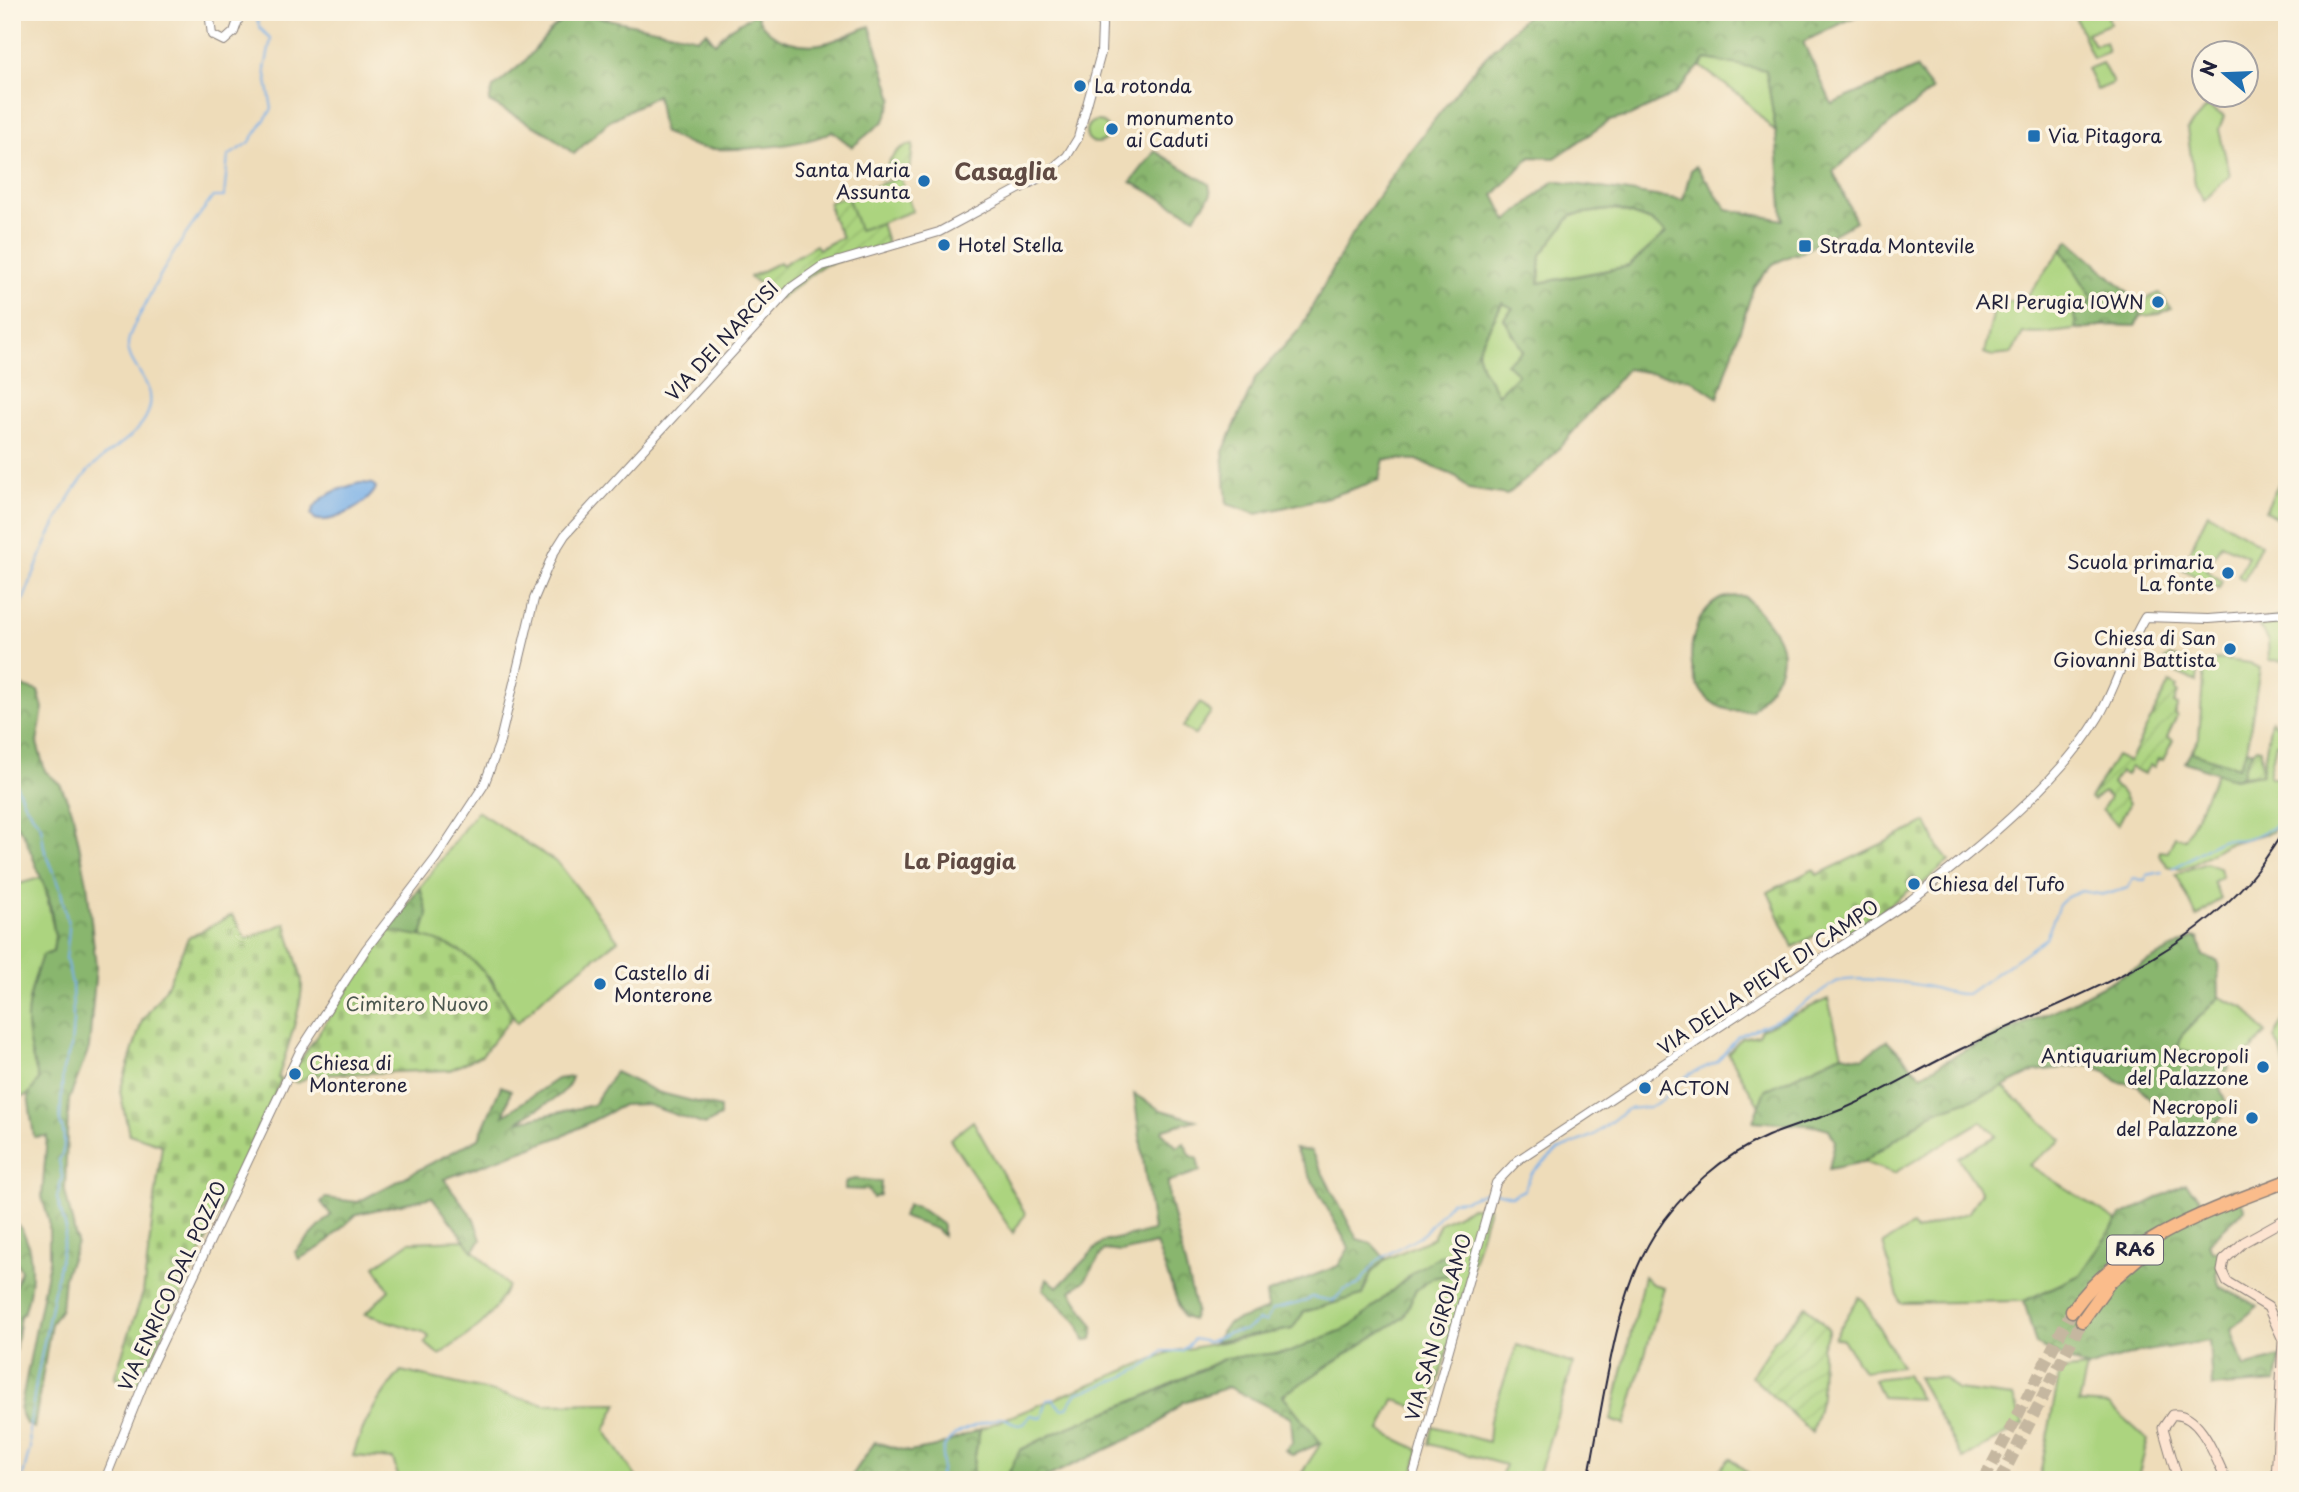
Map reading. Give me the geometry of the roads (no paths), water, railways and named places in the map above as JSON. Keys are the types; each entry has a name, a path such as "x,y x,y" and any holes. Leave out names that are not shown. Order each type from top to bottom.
{"highway":[{"name":"RA6","path":"2072,1311 2100,1277 2126,1255 2287,1181"},
{"name":"RA6","path":"2082,1321 2109,1283 2147,1250 2215,1213 2287,1189"}],"main road":[{"path":"2276,1480 2283,1340 2268,1307 2227,1282 2222,1271 2224,1260 2244,1242 2287,1218"},
{"path":"2178,1480 2163,1428 2172,1415 2178,1414 2189,1418 2200,1431 2226,1480"}],"street":[{"path":"209,12 212,35 224,41 234,32 242,12"},
{"name":"VIA DEI NARCISI","path":"272,1107 309,1036 366,949 477,800 499,745 534,599 553,554 565,535 780,299 822,266 939,232 1043,176 1067,156 1078,138 1101,53 1102,25 1096,12"},
{"name":"VIA DELLA PIEVE DI CAMPO","path":"1496,1183 1518,1160 1911,900 1969,852 2073,753 2098,719 2145,617 2208,619 2287,613"},
{"name":"VIA ENRICO DAL POZZO","path":"105,1480 149,1370 272,1107"},
{"name":"VIA SAN GIROLAMO","path":"1412,1480 1496,1183"}],"water":[{"path":"360,483 373,484 376,488 366,500 349,512 322,520 315,519 311,514 314,507 325,497"}],"waterway":[{"path":"12,629 44,549 73,493 92,467 133,433 146,417 150,395 129,352 128,343 133,328 160,276 194,223 213,197 224,197 228,156 249,143 272,109 265,69 271,39 260,28 256,17 259,12"},
{"path":"12,775 24,803 41,826 44,848 60,887 69,929 66,959 72,984 73,1020 71,1047 63,1069 60,1122 64,1141 59,1160 62,1177 57,1198 66,1229 36,1383 29,1430 30,1448 22,1480"},
{"path":"2173,868 2221,840 2249,838 2285,821"},
{"path":"1495,1192 1512,1196 1524,1190 1532,1173 1558,1150 1594,1135 1627,1109 1650,1107 1662,1100 1688,1075 1717,1062 1738,1036 1788,1015 1836,982 1855,979 1882,980 1967,994 2046,938 2059,905 2067,897 2082,891 2104,895 2128,888 2133,879 2145,880 2147,875 2162,872"},
{"path":"937,1480 941,1472 944,1448 948,1441 961,1431 1002,1417 1018,1425 1024,1424 1031,1415 1042,1418 1047,1400 1052,1398 1061,1409 1067,1408 1077,1393 1135,1371 1162,1351 1182,1351 1194,1339 1208,1342 1228,1333 1246,1330 1258,1321 1266,1322 1272,1310 1312,1297 1333,1301 1344,1290 1358,1285 1378,1260 1423,1234 1452,1201 1465,1200 1490,1190"}],"tunnel":[{"path":"1984,1480 2072,1311"},
{"path":"2000,1480 2082,1321"}],"railway":[{"path":"1588,1480 1619,1321 1629,1290 1654,1235 1690,1190 1719,1165 1751,1144 1858,1102 1946,1056 2120,976 2159,954 2195,930 2228,902 2257,870 2287,826"}],"place":[{"name":"La rotonda","path":"1080,86"},
{"name":"monumento ai Caduti","path":"1112,129"},
{"name":"Via Pitagora","path":"2034,136"},
{"name":"Santa Maria Assunta","path":"924,181"},
{"name":"Hotel Stella","path":"944,245"},
{"name":"Strada Montevile","path":"1805,246"},
{"name":"ARI Perugia I0WN","path":"2158,302"},
{"name":"Scuola primaria La fonte","path":"2228,573"},
{"name":"Chiesa di San Giovanni Battista","path":"2230,649"},
{"name":"Chiesa del Tufo","path":"1914,884"},
{"name":"Castello di Monterone","path":"600,984"},
{"name":"Antiquarium Necropoli del Palazzone","path":"2263,1067"},
{"name":"Chiesa di Monterone","path":"295,1074"},
{"name":"ACTON","path":"1645,1088"},
{"name":"Necropoli del Palazzone","path":"2252,1118"}],"district":[{"name":"Casaglia","path":"1006,172"},
{"name":"La Piaggia","path":"960,862"}],"park label":[{"name":"Cimitero Nuovo","path":"417,1004"}]}
